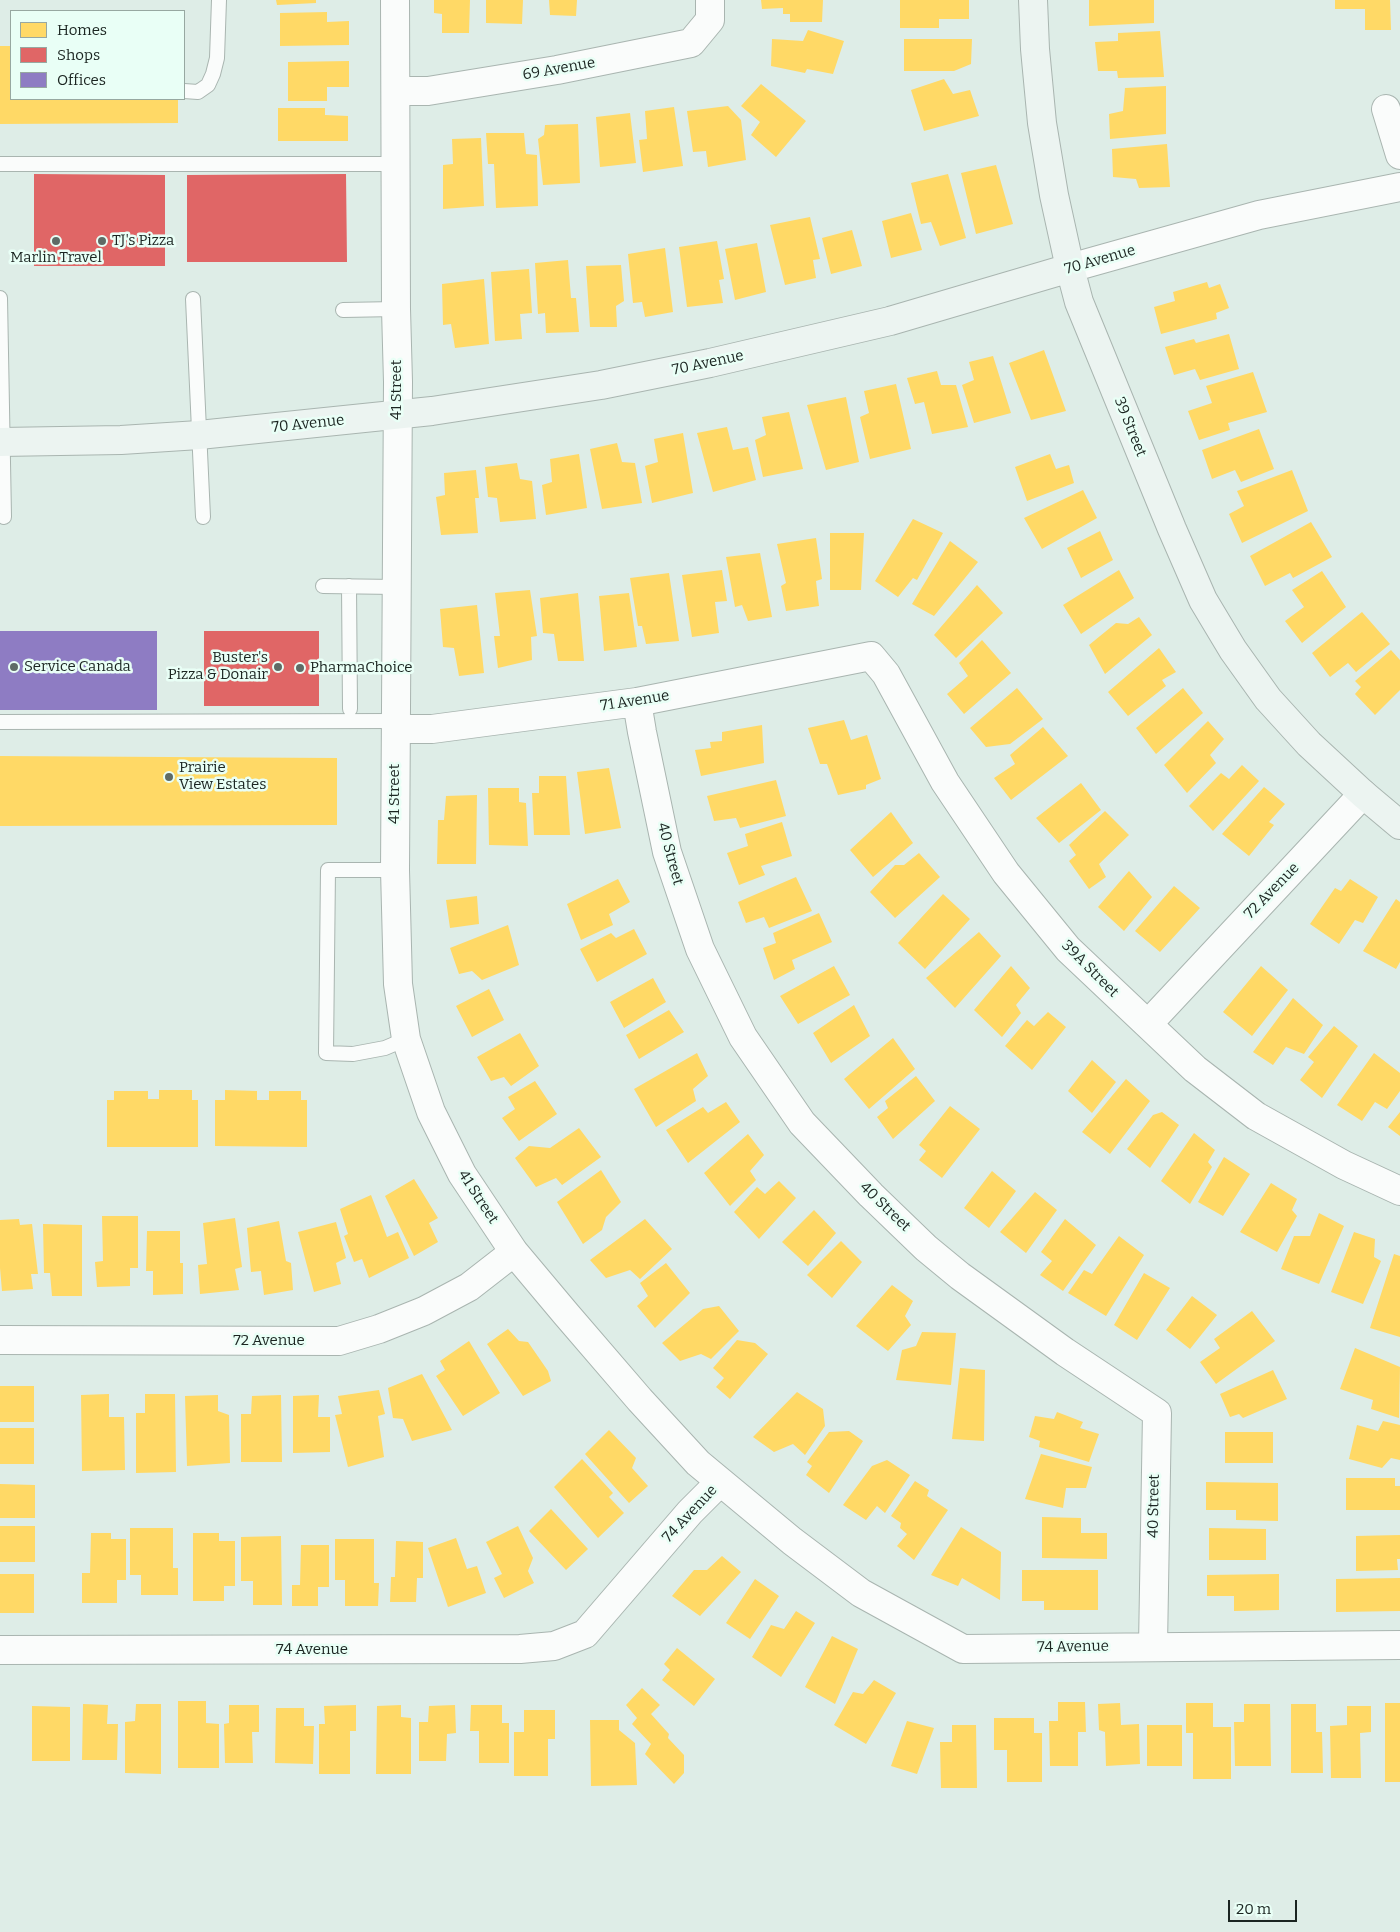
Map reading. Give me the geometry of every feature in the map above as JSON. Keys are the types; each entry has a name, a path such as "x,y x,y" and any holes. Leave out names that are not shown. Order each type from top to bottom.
{"street":[{"name":"41 Street","path":"395,0 397,415 394,870 398,984 406,1039 431,1112 462,1174 514,1252 640,1400 698,1462 720,1482"},
{"name":"39 Street","path":"1033,0 1035,58 1042,122 1054,195 1070,268 1079,302 1172,529 1204,600 1233,650 1268,699 1309,744 1363,794"},
{"name":"69 Avenue","path":"396,91 428,91 548,71 691,43 710,10"},
{"path":"1386,108 1400,155"},
{"name":"70 Avenue","path":"1,442 121,440 199,435 397,415 602,385 710,363 890,321 1259,215 1400,187"},
{"name":"71 Avenue","path":"396,725 426,730 637,702 871,656"},
{"name":"39A Street","path":"871,656 886,674 945,782 1006,873 1068,949 1195,1069 1256,1116 1344,1165 1400,1190"},
{"name":"40 Street","path":"637,702 667,852 700,949 744,1037 802,1123 871,1195 926,1248 960,1276 1064,1352 1156,1413 1153,1646"},
{"path":"1363,794 1400,825"},
{"name":"72 Avenue","path":"1148,1024 1363,794"},
{"name":"72 Avenue","path":"0,1340 339,1341 379,1329 424,1311 469,1287 514,1252"},
{"name":"74 Avenue","path":"0,1650 510,1649 554,1646 585,1634 690,1512 720,1482 792,1542 861,1592 963,1649 1400,1645"}],"lane":[{"path":"185,92 198,92 208,85 213,74 217,58 219,0"},
{"path":"0,164 395,164"},
{"path":"0,298 1,442 4,517"},
{"path":"193,299 202,517"},
{"path":"343,310 396,309"},
{"path":"323,586 396,587"},
{"path":"349,586 350,709"},
{"path":"0,722 396,725"},
{"path":"394,870 328,870 326,1053 353,1054 385,1048 406,1039"}],"building: Homes":[{"path":"276,0 316,0 316,3 277,5"},
{"path":"434,0 470,0 469,33 442,33 442,14 434,13"},
{"path":"486,0 523,0 522,24 486,23"},
{"path":"549,0 577,0 576,16 550,15"},
{"path":"761,0 823,0 822,22 790,22 790,14 783,14 783,8 762,9"},
{"path":"900,0 969,0 969,19 939,19 939,28 900,28"},
{"path":"1089,0 1154,0 1154,23 1089,26"},
{"path":"1335,0 1390,0 1391,30 1365,30 1365,9 1335,9"},
{"path":"327,12 327,22 349,21 349,45 280,46 280,13"},
{"path":"808,30 844,41 833,74 807,69 805,73 771,66 772,39 803,41"},
{"path":"1160,31 1164,77 1118,78 1117,71 1098,71 1095,42 1118,41 1118,33"},
{"path":"904,39 972,39 971,64 954,71 904,71"},
{"path":"0,46 10,46 10,100 178,100 178,123 0,124"},
{"path":"349,61 349,87 327,87 327,101 288,101 288,62"},
{"path":"944,79 953,94 970,90 979,116 924,131 911,90"},
{"path":"761,84 806,121 776,157 751,135 760,122 741,106"},
{"path":"1166,86 1166,134 1110,139 1109,114 1123,111 1125,88"},
{"path":"728,106 741,120 746,160 708,167 706,151 693,152 687,111"},
{"path":"674,107 683,166 643,172 639,140 647,139 645,111"},
{"path":"278,108 325,108 325,115 348,116 348,141 278,141"},
{"path":"630,113 636,163 600,167 596,117"},
{"path":"578,124 580,183 543,185 538,139 544,135 545,125"},
{"path":"486,133 524,133 526,154 537,155 538,206 496,208 494,164 488,164"},
{"path":"481,138 484,206 443,209 443,165 453,164 452,139"},
{"path":"1167,144 1170,187 1139,188 1136,179 1113,177 1112,149"},
{"path":"996,165 1013,224 976,234 961,173"},
{"path":"948,174 966,238 940,246 931,222 921,224 911,183"},
{"path":"911,213 922,250 891,258 882,221"},
{"path":"810,217 820,259 813,260 816,278 785,285 770,225"},
{"path":"852,230 862,266 831,274 822,238"},
{"path":"717,241 724,279 719,280 723,303 687,307 679,247"},
{"path":"757,243 766,292 735,300 725,249"},
{"path":"665,248 673,312 645,317 642,302 633,303 628,254"},
{"path":"568,260 571,298 576,298 579,332 546,333 545,313 538,314 535,263"},
{"path":"621,265 624,301 616,306 617,327 590,327 586,266"},
{"path":"529,269 532,313 520,314 522,339 495,341 491,272"},
{"path":"484,279 489,344 455,348 451,324 443,325 442,284"},
{"path":"1207,282 1209,288 1220,284 1229,308 1216,313 1217,319 1161,334 1154,307 1175,301 1173,292"},
{"path":"1229,334 1239,369 1200,380 1195,369 1174,375 1165,347 1194,339 1196,343"},
{"path":"1044,350 1066,411 1031,420 1009,363"},
{"path":"993,356 1011,413 974,423 962,385 974,380 969,362"},
{"path":"937,371 941,385 956,385 968,427 932,434 924,402 915,404 907,378"},
{"path":"1253,372 1267,412 1228,423 1230,430 1199,440 1188,411 1212,403 1206,386"},
{"path":"896,384 911,449 870,459 860,417 869,413 864,391"},
{"path":"846,397 859,462 826,470 807,405"},
{"path":"789,412 803,469 763,477 755,440 766,435 762,417"},
{"path":"727,427 733,450 748,447 756,480 713,492 697,433"},
{"path":"1259,429 1274,469 1241,482 1235,470 1212,479 1202,450"},
{"path":"683,433 693,493 652,503 645,466 658,462 654,439"},
{"path":"617,443 622,462 635,463 642,503 602,509 590,449"},
{"path":"579,454 587,508 546,515 542,485 552,482 550,459"},
{"path":"1050,454 1056,469 1069,465 1074,483 1027,501 1015,467"},
{"path":"517,463 520,479 532,481 536,519 500,522 497,498 488,497 485,467"},
{"path":"476,470 479,498 475,498 478,533 441,535 436,497 445,495 444,473"},
{"path":"1292,470 1308,511 1242,543 1229,514 1244,506 1237,491"},
{"path":"1083,490 1097,518 1042,549 1024,518"},
{"path":"913,519 943,533 917,580 913,578 898,597 875,581"},
{"path":"1311,522 1332,557 1293,578 1290,573 1265,586 1250,556"},
{"path":"1100,531 1113,560 1081,578 1067,548"},
{"path":"830,533 864,533 861,590 830,590"},
{"path":"816,538 822,579 816,581 819,606 786,611 781,586 786,583 777,544"},
{"path":"950,541 978,562 934,616 912,604"},
{"path":"760,553 772,617 748,621 742,605 735,607 726,557"},
{"path":"722,570 727,601 715,602 719,633 692,637 682,575"},
{"path":"1119,570 1134,598 1081,634 1063,605"},
{"path":"1322,571 1346,607 1302,643 1285,621 1304,607 1292,590"},
{"path":"669,573 679,641 646,644 642,626 638,626 630,578"},
{"path":"977,585 1003,613 956,658 934,635"},
{"path":"530,590 537,636 531,637 532,660 498,668 494,636 500,636 495,593"},
{"path":"578,593 584,661 558,661 554,634 543,633 540,598"},
{"path":"629,593 637,647 604,651 599,596"},
{"path":"477,605 484,673 459,676 454,648 443,647 440,609"},
{"path":"1362,612 1390,644 1356,672 1348,663 1330,677 1312,653"},
{"path":"1139,617 1152,635 1105,674 1089,645 1116,623 1128,624"},
{"path":"982,640 1011,673 964,714 947,694 968,676 959,663"},
{"path":"1159,648 1176,672 1162,680 1166,686 1128,716 1108,692"},
{"path":"1391,650 1400,660 1400,690 1375,715 1355,694 1361,687 1355,681"},
{"path":"1017,688 1043,719 1010,744 986,747 970,728"},
{"path":"1183,688 1203,713 1156,754 1136,728"},
{"path":"844,720 851,740 867,735 881,779 866,785 866,789 838,795 827,764 820,764 808,728"},
{"path":"1208,721 1224,739 1210,755 1216,763 1187,793 1164,765"},
{"path":"762,725 764,763 701,776 695,750 711,748 710,742 722,741 722,732"},
{"path":"1043,727 1068,756 1011,800 994,778 1015,764 1010,755"},
{"name":"Prairie View Estates","path":"0,756 337,758 337,825 0,826"},
{"path":"1242,765 1259,781 1213,831 1189,806 1221,773 1229,779"},
{"path":"609,768 621,828 585,834 577,772"},
{"path":"539,776 566,776 570,835 534,835 532,793 539,793"},
{"path":"776,780 786,816 740,828 736,818 714,821 707,796"},
{"path":"1081,783 1101,810 1059,843 1036,818"},
{"path":"1264,787 1285,804 1269,822 1274,825 1249,856 1222,834"},
{"path":"488,788 519,788 519,802 526,803 528,846 489,845"},
{"path":"477,795 476,864 437,864 438,820 444,820 446,796"},
{"path":"1105,811 1129,835 1099,864 1106,877 1089,889 1069,861 1076,855 1069,845"},
{"path":"891,812 913,843 873,877 850,850"},
{"path":"782,822 792,856 761,866 765,875 739,885 727,853 748,846 745,834"},
{"path":"919,853 940,877 895,918 870,892 895,865 904,865"},
{"path":"1129,871 1152,897 1124,931 1098,907"},
{"path":"796,877 812,911 769,928 764,917 746,923 738,902"},
{"path":"618,879 630,902 609,914 613,925 581,940 567,904"},
{"path":"1350,879 1378,897 1363,923 1355,920 1339,944 1310,924 1335,888 1341,891"},
{"path":"1174,886 1200,908 1160,952 1135,931"},
{"path":"943,894 970,919 925,969 898,943"},
{"path":"477,896 479,924 450,928 446,900"},
{"path":"1396,899 1400,902 1400,962 1396,969 1363,951"},
{"path":"819,913 832,942 792,960 795,969 774,980 763,948 776,943 773,933"},
{"path":"508,925 519,965 482,980 472,971 459,974 450,948"},
{"path":"634,929 647,954 597,982 580,949 611,933 616,938"},
{"path":"979,932 1001,956 955,1008 926,978"},
{"path":"834,966 850,995 798,1024 780,996"},
{"path":"1011,966 1030,988 1016,1005 1021,1013 1002,1037 974,1010"},
{"path":"1261,966 1288,990 1252,1036 1223,1012"},
{"path":"653,978 666,1002 624,1028 610,1002"},
{"path":"489,989 504,1020 472,1037 456,1006"},
{"path":"1293,998 1323,1025 1304,1054 1286,1047 1273,1065 1253,1052"},
{"path":"854,1005 870,1036 831,1063 813,1033"},
{"path":"669,1010 684,1032 639,1059 626,1035"},
{"path":"1048,1012 1066,1027 1032,1070 1005,1046 1027,1020 1034,1026"},
{"path":"1334,1026 1358,1046 1322,1098 1300,1080 1314,1062 1308,1057"},
{"path":"520,1033 539,1066 511,1086 504,1077 491,1081 477,1057"},
{"path":"893,1038 915,1069 869,1109 844,1079"},
{"path":"697,1053 708,1076 693,1089 696,1101 656,1127 634,1089"},
{"path":"1374,1053 1400,1073 1400,1091 1387,1109 1375,1102 1362,1121 1337,1105"},
{"path":"1092,1060 1116,1082 1092,1113 1068,1091"},
{"path":"916,1076 935,1101 893,1139 877,1117 888,1108 885,1101"},
{"path":"1126,1079 1150,1101 1110,1154 1082,1132"},
{"path":"535,1081 557,1114 519,1141 502,1118 515,1109 508,1097"},
{"path":"159,1090 192,1090 192,1100 198,1100 198,1147 107,1147 107,1100 114,1100 114,1091 148,1091 148,1099 159,1099"},
{"path":"225,1090 257,1091 257,1100 269,1100 269,1091 301,1091 301,1100 307,1100 307,1147 215,1146 215,1100 225,1100"},
{"path":"726,1102 740,1122 688,1163 666,1130 703,1107 708,1113"},
{"path":"950,1106 980,1129 942,1178 919,1160 926,1151 919,1145"},
{"path":"1162,1112 1179,1125 1150,1168 1127,1149 1153,1115"},
{"path":"1400,1112 1400,1136 1388,1127"},
{"path":"579,1128 601,1157 562,1185 556,1178 536,1187 515,1158 529,1146 550,1148"},
{"path":"1194,1133 1215,1150 1208,1162 1212,1167 1190,1204 1161,1181"},
{"path":"748,1134 764,1155 750,1171 756,1180 730,1206 704,1173"},
{"path":"1224,1157 1250,1174 1223,1216 1198,1202"},
{"path":"601,1170 621,1202 606,1217 602,1230 583,1244 557,1202"},
{"path":"992,1171 1016,1191 989,1228 964,1208"},
{"path":"414,1179 438,1218 429,1223 438,1242 414,1256 385,1196"},
{"path":"779,1181 796,1198 759,1239 734,1212 757,1187 765,1194"},
{"path":"1271,1183 1297,1199 1292,1210 1297,1216 1277,1252 1240,1232"},
{"path":"1035,1192 1057,1210 1026,1253 1000,1232"},
{"path":"371,1195 387,1237 398,1232 409,1258 369,1278 362,1259 354,1262 344,1236 348,1234 340,1209"},
{"path":"814,1210 836,1233 808,1266 782,1242"},
{"path":"1319,1213 1344,1226 1319,1284 1281,1269 1294,1236 1310,1236"},
{"path":"102,1216 138,1216 138,1268 130,1268 130,1286 97,1287 95,1262 103,1261"},
{"path":"235,1218 242,1267 235,1269 239,1290 200,1294 198,1265 207,1264 203,1223"},
{"path":"19,1219 20,1225 32,1224 38,1274 31,1274 33,1289 2,1291 0,1220"},
{"path":"645,1219 672,1249 640,1279 630,1270 606,1278 590,1260"},
{"path":"1065,1219 1096,1245 1063,1291 1040,1275 1052,1261 1041,1252"},
{"path":"279,1221 286,1261 291,1263 293,1290 264,1295 261,1271 251,1272 247,1228"},
{"path":"336,1222 346,1258 336,1263 341,1284 314,1292 298,1232"},
{"path":"43,1224 82,1225 82,1296 52,1296 50,1273 44,1273"},
{"path":"147,1231 180,1231 180,1263 183,1263 183,1294 153,1295 153,1271 146,1271"},
{"path":"1354,1232 1375,1239 1374,1257 1381,1261 1363,1304 1331,1292"},
{"path":"1119,1236 1144,1255 1106,1316 1068,1293 1084,1270 1092,1274"},
{"path":"841,1241 862,1262 832,1298 807,1275"},
{"path":"1394,1254 1400,1256 1400,1337 1370,1328"},
{"path":"666,1263 690,1293 655,1328 637,1306 648,1296 640,1283"},
{"path":"1144,1273 1170,1288 1137,1340 1114,1325"},
{"path":"892,1285 913,1301 905,1316 911,1325 888,1351 856,1326"},
{"path":"1192,1296 1217,1315 1190,1349 1166,1330"},
{"path":"719,1306 739,1331 711,1359 701,1354 680,1361 662,1343 703,1309"},
{"path":"1252,1311 1275,1341 1216,1384 1200,1362 1220,1348 1214,1339"},
{"path":"508,1329 519,1341 528,1342 548,1371 551,1381 523,1396 487,1344"},
{"path":"922,1332 956,1333 951,1385 896,1380 902,1350 916,1346"},
{"path":"737,1340 755,1343 768,1354 730,1399 716,1387 724,1378 713,1368"},
{"path":"469,1341 500,1393 463,1416 436,1376 445,1370 440,1361"},
{"path":"1355,1348 1400,1367 1399,1418 1371,1409 1373,1400 1340,1389"},
{"path":"960,1368 985,1370 984,1441 952,1439"},
{"path":"1273,1370 1287,1399 1243,1418 1239,1414 1230,1417 1220,1394"},
{"path":"422,1374 452,1430 412,1441 403,1419 393,1418 388,1388"},
{"path":"0,1386 34,1386 34,1422 0,1422"},
{"path":"379,1390 385,1414 378,1416 384,1457 348,1467 335,1415 342,1414 338,1396"},
{"path":"797,1392 823,1409 825,1426 805,1455 793,1444 774,1452 753,1437"},
{"path":"109,1394 109,1417 124,1417 125,1470 82,1471 81,1395"},
{"path":"145,1394 175,1394 176,1472 136,1473 136,1413 145,1413"},
{"path":"218,1395 218,1411 229,1415 230,1463 187,1466 185,1396"},
{"path":"281,1395 282,1462 241,1462 241,1414 251,1414 252,1396"},
{"path":"319,1395 318,1417 330,1417 330,1452 293,1453 293,1396"},
{"path":"1057,1412 1083,1422 1080,1428 1099,1434 1089,1462 1039,1447 1040,1441 1029,1437 1035,1416 1054,1419"},
{"path":"1383,1421 1400,1425 1400,1460 1391,1458 1382,1468 1349,1459 1357,1425 1378,1431"},
{"path":"0,1428 34,1428 34,1464 0,1464"},
{"path":"609,1430 636,1458 632,1468 648,1486 629,1503 585,1454"},
{"path":"849,1431 863,1441 829,1493 806,1475 812,1466 807,1462 829,1432"},
{"path":"1225,1432 1273,1432 1273,1463 1225,1463"},
{"path":"1041,1454 1092,1467 1086,1488 1066,1488 1063,1508 1025,1499"},
{"path":"582,1459 613,1493 609,1497 624,1513 598,1538 554,1487"},
{"path":"887,1460 910,1475 885,1513 877,1506 866,1520 843,1505 872,1466"},
{"path":"1346,1478 1395,1478 1395,1486 1400,1486 1400,1510 1346,1510"},
{"path":"915,1481 929,1490 927,1496 948,1510 914,1560 897,1546 907,1534 900,1528 901,1523 891,1516"},
{"path":"1206,1482 1278,1483 1278,1521 1236,1520 1236,1510 1206,1510"},
{"path":"0,1484 35,1485 35,1518 0,1518"},
{"path":"551,1509 588,1549 566,1570 529,1531"},
{"path":"1042,1517 1081,1518 1081,1533 1107,1533 1107,1559 1042,1558"},
{"path":"0,1526 35,1526 35,1562 0,1562"},
{"path":"518,1526 533,1558 528,1571 534,1583 504,1598 494,1578 502,1574 486,1542"},
{"path":"961,1527 1001,1552 1000,1600 962,1578 958,1586 931,1575"},
{"path":"130,1528 173,1528 173,1568 178,1568 178,1595 141,1595 141,1575 130,1575"},
{"path":"1209,1528 1266,1529 1266,1560 1209,1560"},
{"path":"91,1533 111,1533 111,1539 126,1539 126,1580 117,1580 117,1603 82,1603 82,1573 90,1573"},
{"path":"193,1533 219,1533 219,1541 235,1541 235,1586 224,1586 224,1601 193,1601"},
{"path":"1400,1535 1400,1559 1397,1559 1398,1570 1356,1571 1356,1536"},
{"path":"281,1536 282,1605 253,1605 253,1581 241,1581 241,1537"},
{"path":"456,1538 467,1569 477,1566 486,1593 448,1607 428,1548"},
{"path":"335,1539 374,1539 374,1583 379,1583 378,1606 345,1606 345,1580 335,1580"},
{"path":"396,1541 423,1542 423,1578 417,1578 416,1602 390,1602 391,1577 395,1577"},
{"path":"301,1545 329,1545 329,1587 318,1587 318,1606 292,1606 292,1585 300,1585"},
{"path":"722,1556 741,1572 700,1616 672,1596 694,1570 707,1570"},
{"path":"1022,1570 1098,1570 1098,1610 1044,1610 1044,1601 1022,1601"},
{"path":"0,1574 34,1574 34,1613 0,1613"},
{"path":"1279,1574 1279,1610 1234,1611 1234,1596 1207,1596 1207,1575"},
{"path":"1400,1578 1400,1611 1336,1612 1336,1579"},
{"path":"755,1579 779,1596 750,1639 726,1623"},
{"path":"796,1611 815,1623 781,1677 752,1657 771,1625 784,1629"},
{"path":"832,1636 858,1649 835,1704 805,1687"},
{"path":"677,1648 715,1679 694,1706 662,1680 670,1670 664,1664"},
{"path":"874,1680 896,1693 866,1744 834,1725 853,1692 863,1694"},
{"path":"642,1688 660,1705 651,1714 669,1734 668,1738 684,1755 684,1773 674,1784 645,1754 651,1744 632,1724 637,1718 626,1705"},
{"path":"178,1701 206,1701 206,1723 219,1724 219,1768 178,1768"},
{"path":"1058,1702 1085,1702 1086,1732 1078,1732 1078,1766 1050,1766 1049,1721 1058,1721"},
{"path":"1120,1703 1121,1725 1139,1724 1140,1764 1106,1766 1105,1732 1099,1730 1098,1704"},
{"path":"1186,1703 1213,1703 1213,1727 1231,1727 1231,1779 1193,1779 1193,1733 1186,1733"},
{"path":"1385,1703 1400,1703 1400,1782 1385,1782"},
{"path":"83,1704 108,1705 107,1724 118,1724 117,1760 82,1760"},
{"path":"136,1704 161,1704 161,1774 125,1773 125,1722 135,1721"},
{"path":"1244,1704 1270,1704 1271,1766 1235,1766 1234,1722 1244,1722"},
{"path":"1291,1704 1316,1704 1316,1732 1322,1732 1323,1773 1291,1773"},
{"path":"229,1705 259,1705 259,1732 252,1732 253,1763 225,1763 224,1724 229,1723"},
{"path":"356,1705 356,1731 350,1731 350,1774 319,1774 319,1724 325,1724 324,1706"},
{"path":"401,1705 401,1717 411,1718 411,1774 376,1774 377,1706"},
{"path":"455,1705 456,1733 447,1734 446,1761 419,1761 419,1722 428,1722 429,1706"},
{"path":"471,1705 502,1705 502,1723 509,1723 509,1763 479,1763 479,1731 470,1731"},
{"path":"32,1706 70,1707 70,1761 32,1761"},
{"path":"1347,1706 1371,1706 1371,1732 1360,1733 1361,1778 1331,1778 1330,1726 1347,1725"},
{"path":"276,1708 304,1708 304,1726 314,1726 313,1764 275,1763"},
{"path":"524,1710 555,1710 555,1739 548,1739 548,1776 514,1776 514,1732 524,1732"},
{"path":"994,1718 1034,1718 1034,1733 1042,1733 1042,1782 1007,1782 1007,1750 994,1750"},
{"path":"590,1720 619,1720 619,1730 635,1743 637,1785 591,1786"},
{"path":"907,1721 934,1728 917,1774 891,1766"},
{"path":"952,1725 976,1725 977,1788 941,1788 940,1742 952,1742"},
{"path":"1147,1725 1182,1725 1182,1766 1147,1766"}],"building: Shops":[{"path":"34,174 165,175 165,266 34,266"},
{"path":"346,174 347,262 187,262 187,175"},
{"path":"204,631 319,631 319,706 204,706"}],"building: Offices":[{"path":"0,631 157,631 157,710 0,710"}],"place":[{"name":"Marlin Travel","path":"56,241"},
{"name":"TJ's Pizza","path":"102,241"},
{"name":"Service Canada","path":"14,667"},
{"name":"Buster's Pizza & Donair","path":"278,667"},
{"name":"PharmaChoice","path":"300,668"},
{"name":"Prairie View Estates","path":"169,777"}]}
